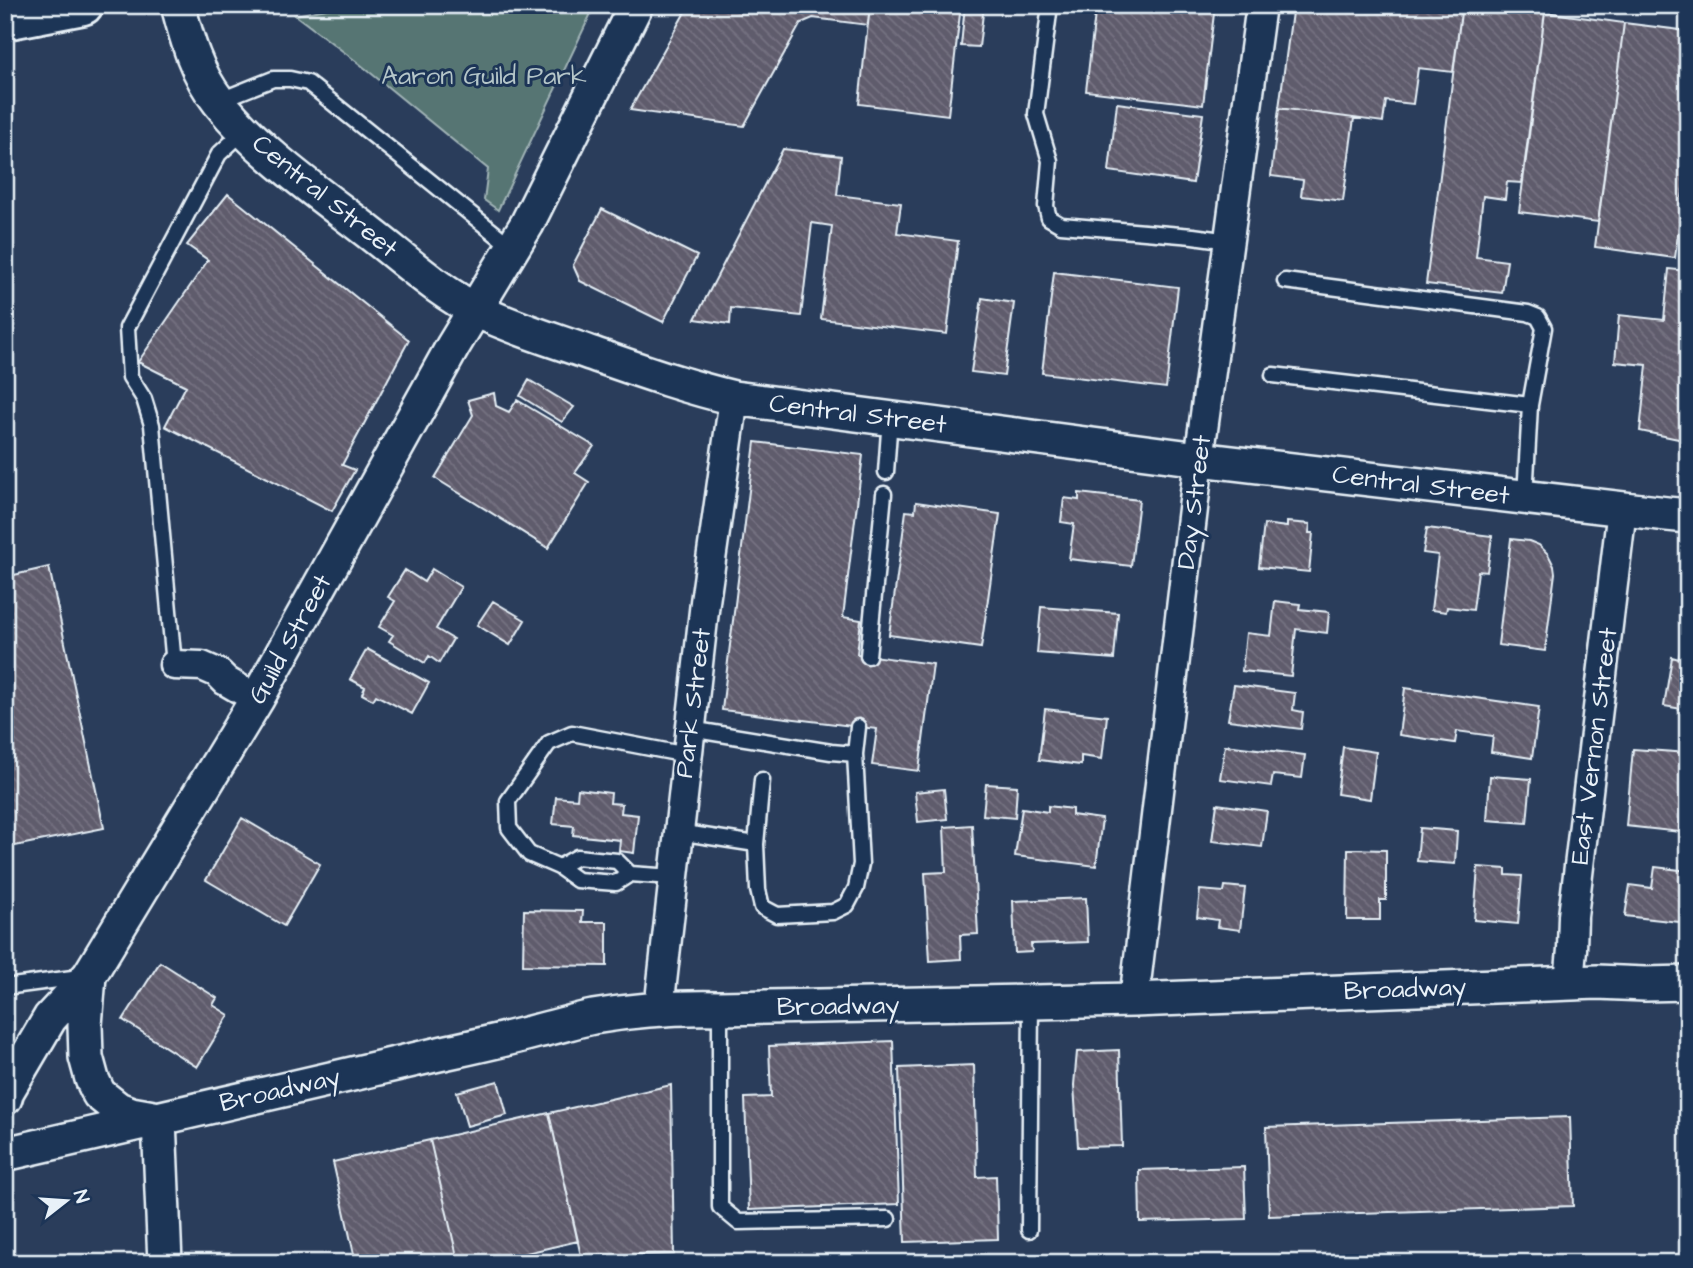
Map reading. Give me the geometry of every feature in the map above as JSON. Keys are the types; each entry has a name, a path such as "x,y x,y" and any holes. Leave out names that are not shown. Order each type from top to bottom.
{"main road":[{"path":"5,20 45,9 83,5"}],"street":[{"name":"Central Street","path":"178,5 191,53 202,76 218,101 244,131 442,289 475,310 513,326 648,373 734,398 1199,458 1688,516"},
{"name":"Guild Street","path":"159,1119 118,1109 99,1094 86,1057 85,1025 89,976 257,699 453,346 527,224 636,5"},
{"name":"Day Street","path":"1134,1000 1199,458 1261,5"},
{"name":"Park Street","path":"659,1009 705,601 734,398"},
{"name":"East Vernon Street","path":"1569,983 1573,916 1622,509"},
{"path":"174,665 202,666 218,673 226,681 257,699"},
{"path":"5,1098 50,1018 89,976"},
{"name":"Broadway","path":"5,1154 492,1043 592,1017 659,1009 1134,1000 1597,982 1688,982"},
{"path":"159,1119 165,1263"}],"lane":[{"path":"1050,5 1036,114 1050,162 1046,206 1049,218 1061,225 1229,241"},
{"path":"218,101 274,79 308,83 513,248"},
{"path":"174,665 152,425 144,399 131,377 127,328 219,154 244,131"},
{"path":"1285,281 1528,313 1538,317 1544,328 1530,405 1525,497"},
{"path":"1273,375 1530,405"},
{"path":"886,472 890,418"},
{"path":"868,656 884,494"},
{"path":"762,780 756,844 758,890 762,907 777,915 833,912 847,905 856,888 861,864 855,754 858,727"},
{"path":"674,877 630,874 616,883 577,880 559,867 528,854 509,828 508,801 549,743 572,733 806,748 855,754"},
{"path":"678,832 756,844"},
{"path":"559,867 577,857 603,859 617,861 630,874"},
{"path":"5,987 89,976"},
{"path":"1029,1230 1031,1002"},
{"path":"720,1008 720,1207 738,1222 888,1219"}],"green space":[{"name":"Aaron Guild Park","path":"348,5 595,5 498,210 484,200 488,169 295,15"}],"building":[{"path":"689,5 870,5 868,25 813,18 801,23 744,126 630,110"},
{"path":"870,5 961,5 948,115 859,104"},
{"path":"965,5 984,5 979,47 961,46"},
{"path":"1096,5 1215,5 1203,105 1086,91"},
{"path":"1293,5 1462,5 1453,72 1418,68 1413,104 1386,101 1383,122 1279,108"},
{"path":"1462,5 1491,5 1545,12 1522,183 1507,182 1505,199 1483,196 1476,257 1507,261 1502,293 1426,284"},
{"path":"1545,12 1624,23 1598,222 1519,212"},
{"path":"1624,23 1688,31 1688,156 1675,258 1595,247"},
{"path":"1117,103 1203,114 1193,183 1109,171"},
{"path":"1279,108 1354,118 1343,201 1301,196 1303,180 1271,176"},
{"path":"783,149 841,156 837,195 901,203 897,233 958,241 947,334 821,319 832,226 812,223 801,316 731,308 730,324 695,319"},
{"path":"1688,156 1688,222 1679,221"},
{"path":"228,194 409,340 342,465 355,470 332,511 165,426 186,386 138,362 208,260 187,245"},
{"path":"602,209 697,256 663,322 580,281 573,265"},
{"path":"1688,267 1688,441 1640,431 1647,365 1615,362 1619,315 1664,320 1669,269 1687,271"},
{"path":"1054,272 1178,287 1166,388 1042,373"},
{"path":"982,298 1014,303 1004,376 971,372"},
{"path":"529,380 574,407 562,422 520,396"},
{"path":"494,393 496,406 509,412 517,400 594,446 575,473 589,482 548,548 435,478 473,415 468,400"},
{"path":"755,442 863,455 843,617 861,620 857,654 933,664 919,771 872,765 877,729 722,710"},
{"path":"1079,493 1139,500 1131,566 1069,559 1074,524 1061,522 1064,498 1079,500"},
{"path":"916,502 1000,514 981,648 889,635 906,511 915,512"},
{"path":"1287,522 1310,524 1309,533 1313,533 1309,572 1259,567 1264,524 1287,527"},
{"path":"1427,528 1492,536 1487,572 1478,571 1473,610 1447,607 1446,612 1431,610 1438,555 1423,553"},
{"path":"1511,539 1539,545 1554,566 1545,651 1498,645"},
{"path":"49,567 104,828 5,848 5,577"},
{"path":"432,569 461,587 436,629 453,639 439,663 429,656 425,663 389,641 393,635 379,627 395,601 388,597 405,570 424,582"},
{"path":"493,601 525,620 510,645 477,625"},
{"path":"1275,601 1300,604 1299,609 1329,612 1327,633 1296,629 1291,676 1242,671 1246,633 1271,636"},
{"path":"1041,607 1118,613 1114,659 1037,653"},
{"path":"1684,624 1688,625 1688,710 1664,706 1672,657 1679,659"},
{"path":"367,649 429,683 412,714 376,695 373,700 362,694 365,687 350,679"},
{"path":"1234,685 1295,693 1293,710 1303,712 1301,729 1228,720"},
{"path":"1405,688 1539,707 1532,758 1491,752 1493,736 1457,731 1455,743 1399,735"},
{"path":"1045,709 1107,716 1102,759 1081,756 1081,765 1039,760"},
{"path":"1225,745 1305,755 1302,778 1273,775 1271,786 1220,779"},
{"path":"1343,747 1376,752 1370,799 1337,794"},
{"path":"1633,749 1688,753 1680,832 1626,826"},
{"path":"1490,776 1531,779 1527,823 1487,820"},
{"path":"986,784 1017,786 1015,818 983,815"},
{"path":"578,789 611,793 610,803 622,804 621,813 638,815 634,853 619,851 620,840 573,835 574,826 553,824 556,797 577,799"},
{"path":"944,789 947,819 918,822 915,792"},
{"path":"1217,804 1267,811 1262,847 1212,841"},
{"path":"1048,806 1072,809 1072,815 1102,819 1096,866 1015,856 1022,808 1048,812"},
{"path":"242,818 320,864 284,926 206,880"},
{"path":"972,825 978,934 960,935 961,959 930,961 925,873 946,872 944,827"},
{"path":"1420,828 1457,831 1455,864 1417,861"},
{"path":"1348,849 1386,850 1386,900 1380,900 1380,920 1347,920"},
{"path":"1478,867 1506,869 1506,875 1522,876 1518,924 1474,920"},
{"path":"1655,867 1688,871 1688,923 1625,916 1630,885 1652,888"},
{"path":"1225,886 1245,888 1240,930 1217,927 1218,920 1197,917 1200,890 1224,892"},
{"path":"1086,898 1088,942 1031,944 1032,952 1015,953 1013,901"},
{"path":"524,910 583,911 582,922 607,922 607,966 523,965"},
{"path":"160,962 217,998 213,1005 229,1015 197,1067 123,1020"},
{"path":"893,1041 899,1204 749,1210 745,1098 771,1097 769,1046"},
{"path":"1119,1050 1122,1146 1078,1147 1074,1085 1077,1052"},
{"path":"974,1065 977,1177 996,1176 998,1239 905,1242 899,1068"},
{"path":"498,1081 507,1115 467,1126 457,1092"},
{"path":"671,1085 674,1254 581,1256 549,1113"},
{"path":"549,1113 578,1241 505,1258 458,1261 430,1140"},
{"path":"1570,1117 1573,1206 1269,1216 1266,1127"},
{"path":"430,1140 458,1261 356,1263 333,1162"},
{"path":"1244,1167 1246,1219 1140,1222 1139,1170"}]}
